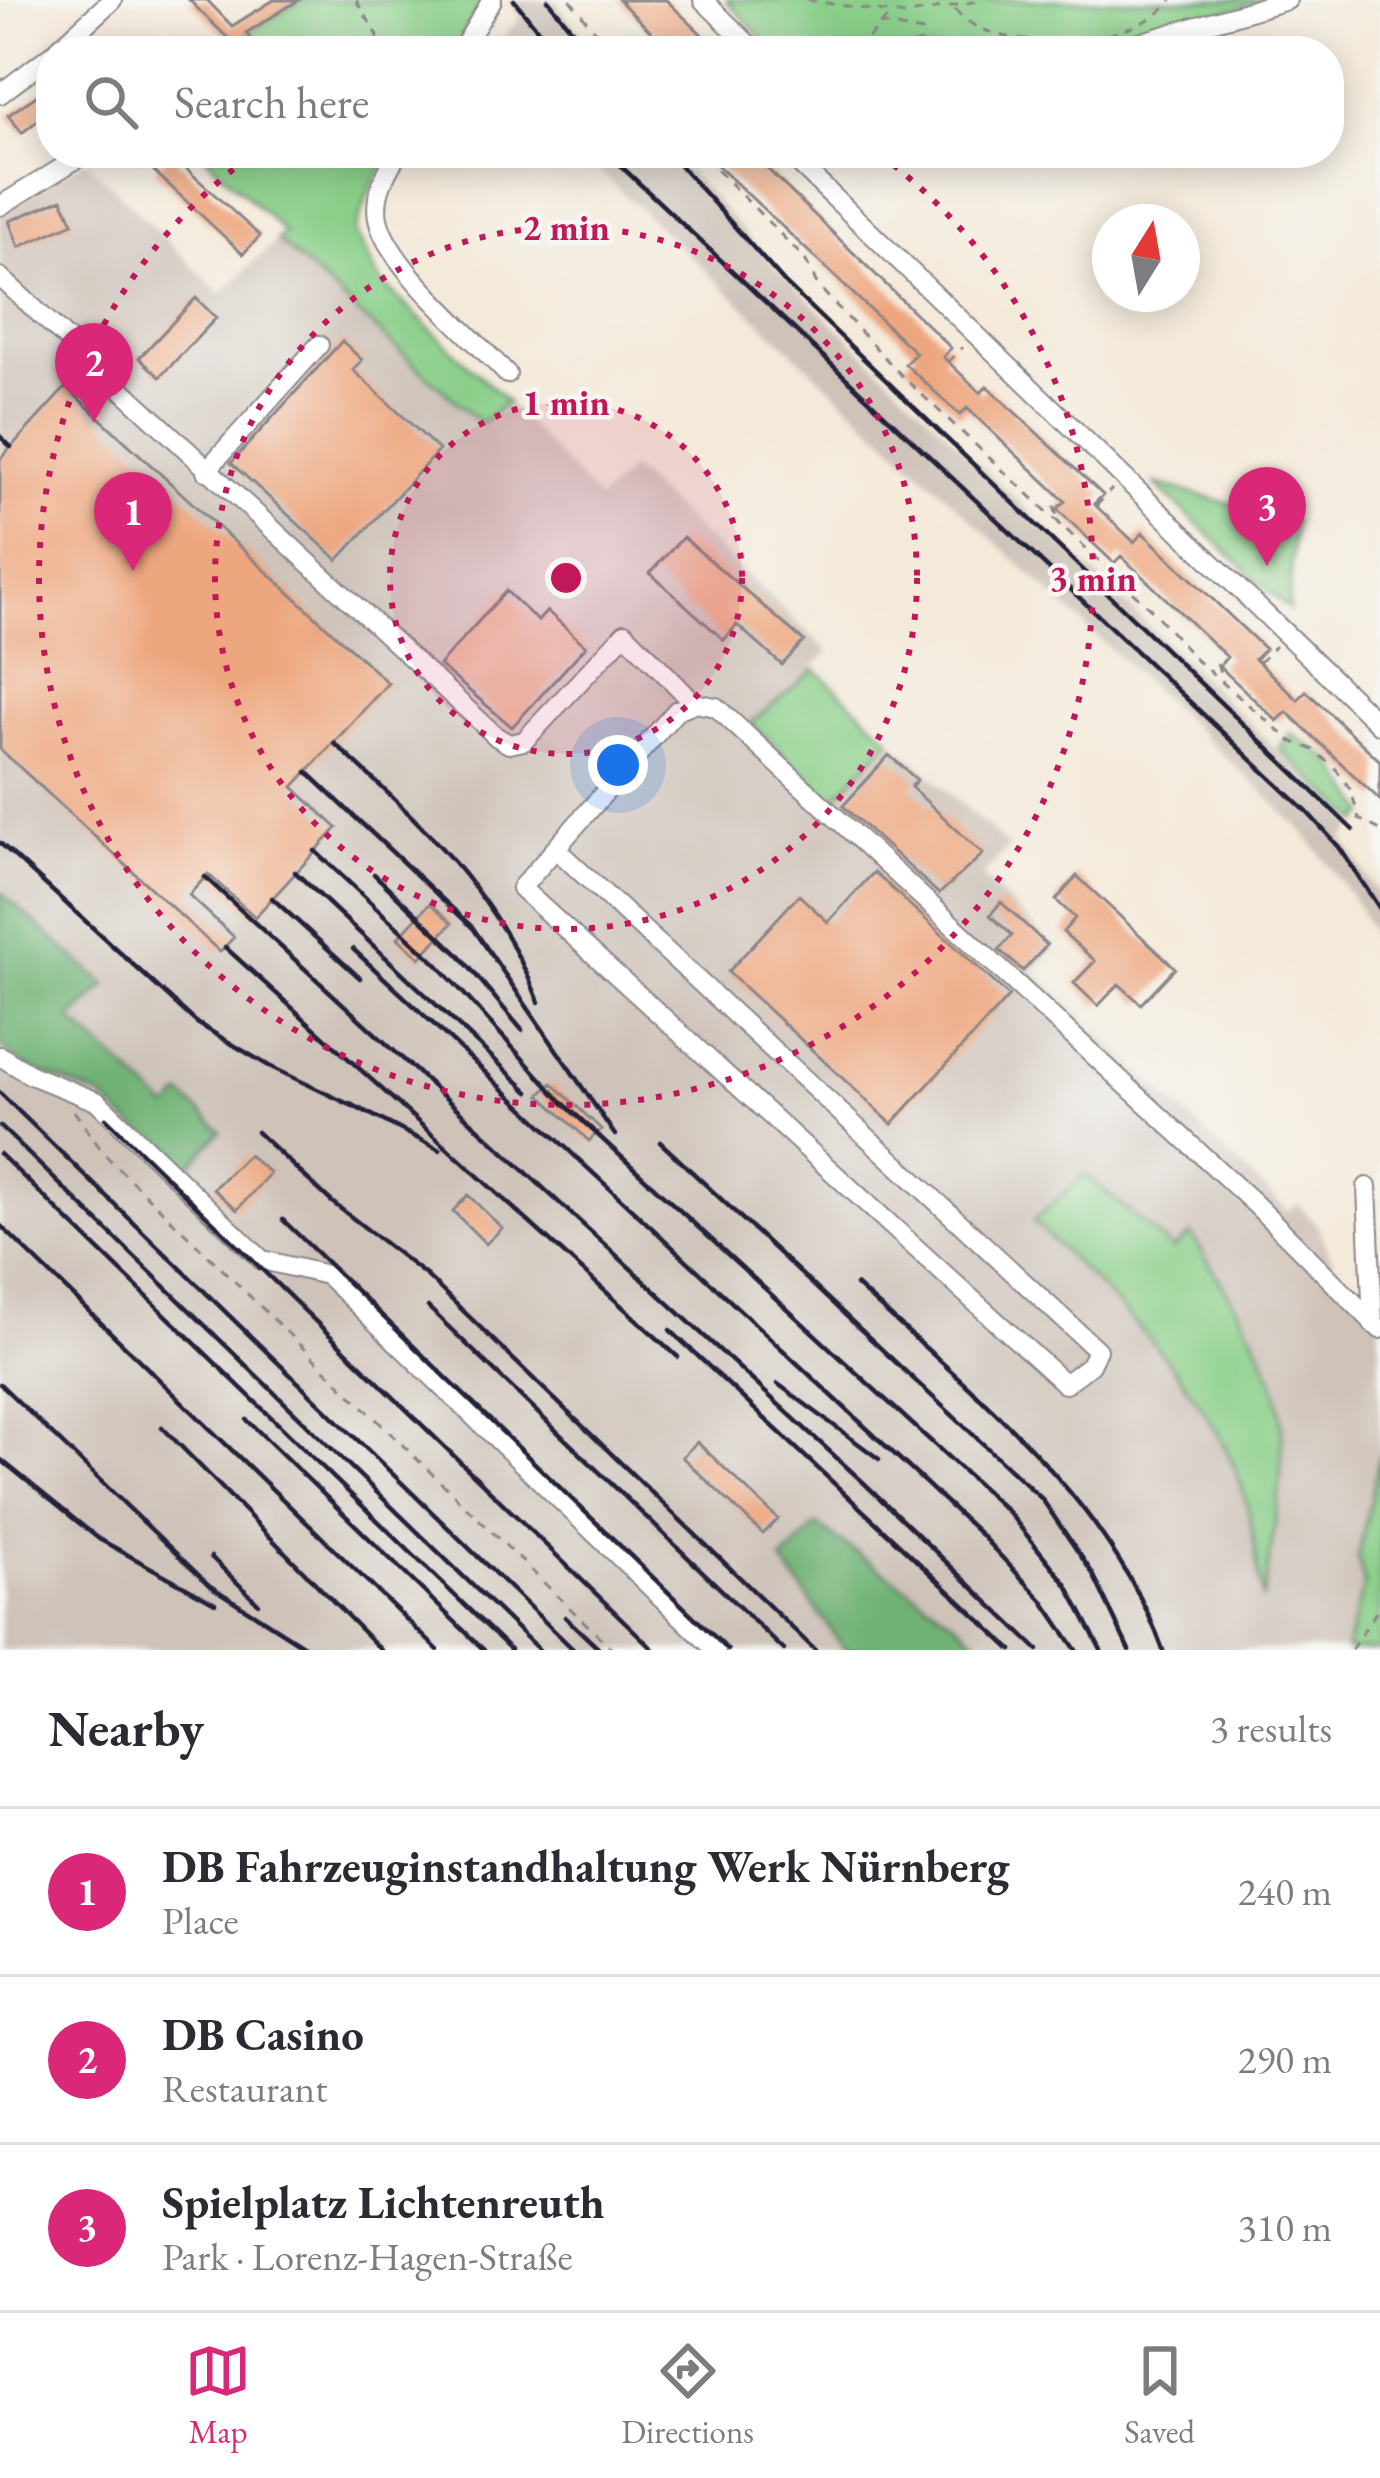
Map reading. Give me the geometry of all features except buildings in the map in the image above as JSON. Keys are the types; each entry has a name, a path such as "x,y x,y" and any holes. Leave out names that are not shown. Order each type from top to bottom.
{"street":[{"path":"73,36 112,0"},
{"path":"470,36 492,0"},
{"path":"704,0 739,36"},
{"path":"1163,36 1287,0"},
{"path":"0,94 36,67"},
{"path":"0,206 62,168"},
{"path":"388,168 380,181 377,219 389,248 507,374"},
{"path":"804,168 1380,725"},
{"path":"0,278 509,744 524,741 625,633 694,703"},
{"path":"206,471 319,345"},
{"path":"556,849 1097,1350 1090,1365 1065,1384 521,888 677,710 694,703 716,707 1255,1204 1350,1305 1377,1327"},
{"path":"0,1056 98,1102 262,1260 327,1275 716,1650"},
{"path":"1366,1186 1377,1327"}],"path":[{"path":"356,0 379,36"},
{"path":"570,0 599,36"},
{"path":"807,0 891,14 956,9 982,0"},
{"path":"1084,36 1121,29 1172,0"},
{"path":"956,9 967,26 1003,36"},
{"path":"869,36 891,14"},
{"path":"879,24 922,32 922,36"},
{"path":"715,168 805,259 818,286 902,376 922,390 1224,685 1238,689 1291,741 1312,748 1336,769 1351,790 1359,819 1380,830"},
{"path":"948,362 965,345"},
{"path":"922,390 927,385"},
{"path":"1096,506 1114,488"},
{"path":"1054,506 1060,528"},
{"path":"1071,533 1076,527"},
{"path":"1259,663 1276,645"},
{"path":"1217,663 1224,685"},
{"path":"64,1088 79,1121 105,1155 613,1650"},
{"path":"1351,1650 1380,1606"}],"shaded area":[{"path":"508,0 554,0 582,36 504,36 521,18"},
{"path":"75,168 93,168 221,294 277,240 480,423 507,402 599,500 631,469 829,652 752,722 832,801 891,739 1009,847 982,877 1055,947 1033,972 1288,1211 1298,1204 1318,1226 1346,1290 1380,1320 1380,1453 1358,1558 1364,1583 1346,1650 987,1650 959,1624 817,1526 782,1561 845,1650 0,1650 0,1045 25,1066 168,1108 71,1018 105,984 0,892 0,215"},
{"path":"596,168 686,168 777,269 1356,826 1344,838 1380,899 1380,951 1354,900 1306,835"}],"green space":[{"path":"302,0 484,0 462,36 243,36"},
{"path":"726,0 1265,0 1145,36 760,36"},
{"path":"218,168 382,168 355,232 380,281 507,402 480,423 277,240 284,232"},
{"path":"1154,483 1294,521 1289,610"},
{"path":"815,669 891,739 832,801 751,723"},
{"path":"1291,733 1331,760 1367,813 1359,822 1279,748"},
{"path":"0,892 106,985 71,1019 168,1108 182,1095 221,1131 184,1172 100,1096 25,1066 0,1045"},
{"path":"1085,1174 1173,1249 1191,1234 1240,1313 1272,1377 1282,1444 1263,1601 1240,1482 1202,1408 1151,1341 1033,1221"},
{"path":"1380,1453 1380,1650 1346,1650 1364,1583 1358,1558"},
{"path":"817,1525 959,1624 987,1650 845,1650 782,1561"}],"railway":[{"path":"514,0 543,36"},
{"path":"548,0 577,36"},
{"path":"623,168 1307,812 1339,847 1380,909"},
{"path":"682,168 784,282 1353,830"},
{"path":"0,436 11,447"},
{"path":"334,743 425,830 478,892 521,962 539,1002"},
{"path":"307,772 473,928 615,1135"},
{"path":"0,843 197,1023 269,1066 361,1110"},
{"path":"315,851 437,964 563,1103 1009,1513 1067,1585 1101,1650"},
{"path":"295,872 529,1092"},
{"path":"374,874 459,955 522,1030"},
{"path":"205,877 863,1482 1038,1650"},
{"path":"272,898 360,978"},
{"path":"225,947 678,1357"},
{"path":"353,949 979,1533 1042,1600 1076,1650"},
{"path":"0,1093 574,1650"},
{"path":"349,1103 440,1150"},
{"path":"106,1118 654,1650"},
{"path":"0,1126 539,1650"},
{"path":"257,1132 332,1202 427,1276 815,1650"},
{"path":"660,1142 1042,1499 1093,1574 1129,1650"},
{"path":"0,1154 511,1650"},
{"path":"283,1220 728,1650"},
{"path":"0,1225 438,1650"},
{"path":"856,1285 990,1407 1072,1495 1139,1594 1163,1650"},
{"path":"428,1307 784,1650"},
{"path":"670,1330 1012,1650"},
{"path":"0,1384 210,1586 304,1646"},
{"path":"778,1384 879,1459"},
{"path":"247,1420 484,1650"},
{"path":"162,1427 381,1650"},
{"path":"0,1459 99,1539 215,1603"},
{"path":"211,1557 258,1603"},
{"path":"565,1617 600,1650"}],"place":[{"name":"DB Casino","path":"94,422"},
{"name":"Spielplatz Lichtenreuth","path":"1267,566"},
{"name":"DB Fahrzeuginstandhaltung Werk Nürnberg","path":"133,571"}]}
